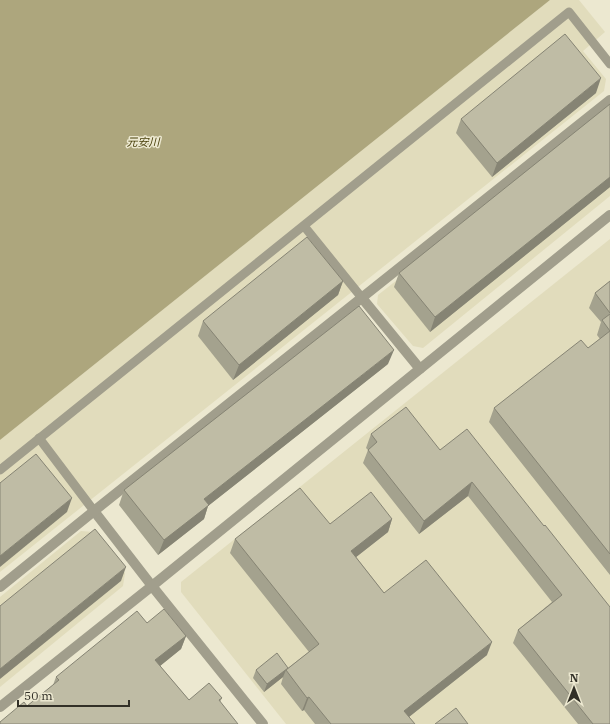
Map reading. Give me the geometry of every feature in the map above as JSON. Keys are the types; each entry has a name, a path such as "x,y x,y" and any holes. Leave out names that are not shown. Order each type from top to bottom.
{"street":[{"path":"0,587 610,100"},
{"path":"0,707 152,586 610,215"},
{"path":"362,298 420,369"},
{"path":"94,511 263,724"}],"lane":[{"path":"0,470 569,12 610,64"},
{"path":"304,226 362,298"},
{"path":"39,438 94,511"}],"shaded area":[{"path":"550,0 579,0 605,32 583,51 606,79 604,91 0,572 0,440"},
{"path":"610,112 610,196 423,348 413,346 377,304 378,295"},
{"path":"610,239 610,724 286,724 181,592 181,582"},
{"path":"81,531 93,532 125,573 123,586 0,687 0,597"}],"water":[{"name":"元安川","path":"0,0 550,0 0,440"}],"building":[{"path":"565,34 601,78 497,163 461,119"},
{"path":"610,104 610,177 435,317 399,273"},
{"path":"307,237 343,281 239,365 203,321"},
{"path":"610,281 610,313 595,293"},
{"path":"359,306 394,350 204,499 209,505 164,540 124,490"},
{"path":"610,314 610,331 602,320"},
{"path":"610,331 610,554 494,408 581,340 588,348"},
{"path":"406,407 440,450 467,429 610,607 610,724 593,724 518,630 562,595 472,482 424,521 368,450 377,442 371,434"},
{"path":"36,454 72,498 0,556 0,483"},
{"path":"300,488 330,524 371,492 392,519 351,551 384,593 426,560 492,642 404,711 415,724 331,724 309,697 307,698 286,670 319,644 235,539"},
{"path":"95,529 126,567 0,669 0,606"},
{"path":"164,609 186,636 155,660 189,700 209,683 222,698 219,700 238,724 0,724 0,722 24,702 27,706 59,680 56,677 137,611 147,623"},
{"path":"277,653 288,668 267,684 256,670"},
{"path":"456,708 468,724 435,724"}]}
